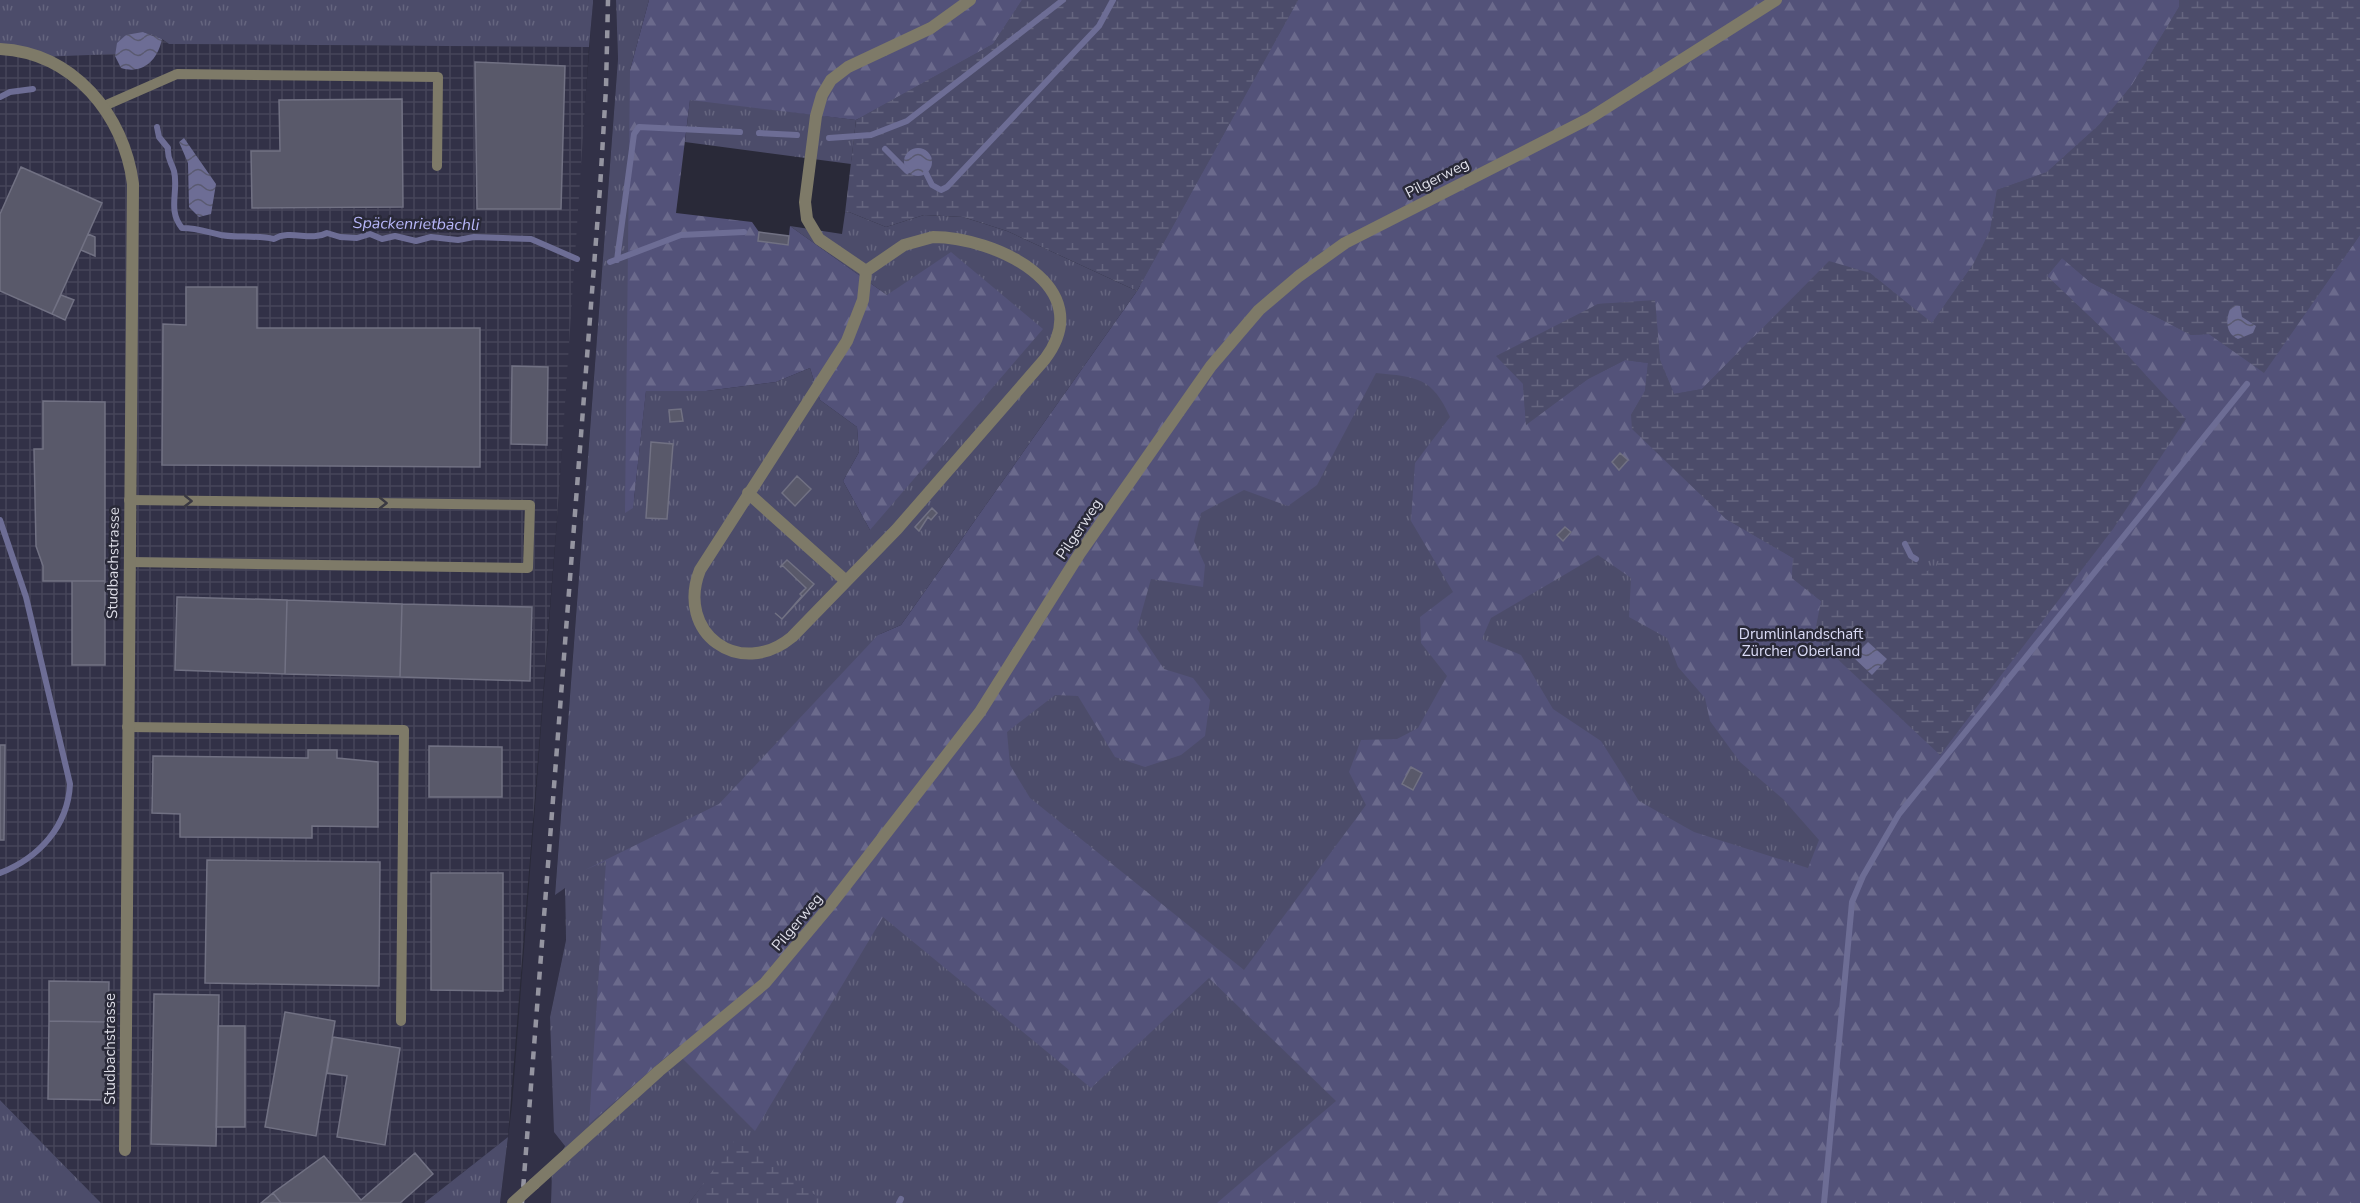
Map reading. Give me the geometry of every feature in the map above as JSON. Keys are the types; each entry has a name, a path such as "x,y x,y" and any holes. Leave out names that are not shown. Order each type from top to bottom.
{"street":[{"path":"866,271 819,239 807,219 806,192 816,116 822,95 831,80 848,67 930,28 970,0"},
{"name":"Pilgerweg","path":"513,1203 659,1071 757,991 824,912 980,712 1107,514 1211,366 1259,310 1299,276 1346,243 1607,108 1776,0"},
{"name":"Studbachstrasse","path":"0,49 38,57 63,69 82,83 104,105 122,136 133,184 125,1150"},
{"path":"944,237 980,243 1017,260 1042,279 1059,306 1058,338 1045,359 897,529 792,636 769,651 742,654 717,643 699,623 693,596 695,582 707,558 847,341 860,309 866,271 896,250 922,239 944,237"},
{"path":"748,493 846,581"}],"lane":[{"path":"104,105 177,74 438,77 437,166"},
{"path":"129,500 530,505 528,568 129,562"},
{"path":"127,727 404,730 401,1021"}],"shaded area":[{"path":"593,0 616,0 618,59 555,894 565,887 566,940 550,1017 565,1145 552,1167 551,1203 500,1203 512,1105 559,493 572,271"},
{"path":"143,32 169,44 589,47 559,493 508,1137 424,1203 101,1203 0,1100 0,49 115,54"}],"green space":[{"path":"0,0 593,0 593,3 589,47 169,44 143,32 115,54 38,57 0,49"},
{"name":"Drumlinlandschaft Zürcher Oberland","path":"616,0 649,0 630,70 642,387 633,508 646,390 706,391 776,382 810,368 820,400 857,427 859,452 843,481 870,530 887,295 790,226 842,234 845,213 849,212 886,227 924,215 963,217 1007,231 1137,291 901,625 878,635 908,627 1147,290 861,123 857,116 995,0 2360,0 2360,1203 746,1203 712,1173 689,1203 551,1203 552,1167 565,1146 554,1132 550,1017 566,940 565,888 555,895 618,59"},
{"path":"649,0 1022,0 993,44 856,120 690,100 676,213 752,222 759,232 758,241 788,245 790,226 887,295 951,252 1043,329 870,530 843,481 859,452 857,427 820,400 810,368 776,382 706,391 646,391 633,508 625,513 630,70"},
{"path":"1022,0 1298,0 1137,291 1007,231 963,217 924,215 886,227 849,212 845,213 856,120 993,44"},
{"name":"Drumlinlandschaft Zürcher Oberland","path":"1298,0 2179,0 2179,7 2132,85 2099,125 2047,172 1997,190 1990,231 1974,263 1932,323 1870,273 1752,338 1702,389 1674,394 1660,360 1655,301 1598,304 1559,325 1523,384 1526,424 1588,379 1625,360 1648,363 1645,391 1631,415 1726,519 1793,558 1792,578 1821,601 1940,755 2007,665 2112,338 2047,276 2062,258 2090,282 2191,335 2209,334 2264,372 2360,235 2360,1203 1217,1203 1336,1101 1209,978 1091,1088 883,917 755,1131 674,1050 589,1124 606,861 585,870 719,804 878,635 901,625 1137,291","holes":["1376,373 1413,378 1422,382 1437,394 1450,417 1415,463 1411,521 1453,592 1420,617 1421,643 1447,676 1418,728 1397,739 1361,740 1349,772 1366,805 1244,970 1030,798 1010,765 1007,732 1055,695 1078,696 1115,757 1145,767 1181,755 1205,736 1210,700 1193,678 1164,669 1137,629 1151,579 1203,587 1205,565 1194,541 1201,513 1244,490 1288,506 1317,485","1598,555 1631,578 1629,617 1667,638 1678,667 1705,698 1710,721 1740,762 1783,799 1819,840 1808,868 1694,832 1639,801 1601,741 1553,709 1521,655 1482,639 1491,618"]},
{"path":"2179,0 2360,0 2360,235 2264,373 2209,334 2191,335 2090,282 2062,258 2047,276 2112,338 2186,419 2113,529 1940,755 1814,637 1821,601 1792,578 1793,558 1726,519 1632,429 1631,415 1645,391 1648,363 1625,360 1588,379 1526,425 1523,384 1496,356 1598,304 1655,300 1660,360 1674,394 1702,389 1829,261 1870,273 1932,323 1974,263 1990,231 1997,190 2047,172 2099,125 2132,85 2179,7","holes":["2235,305 2240,306 2243,318 2256,326 2252,334 2240,338 2227,319 2231,308","1930,544 1941,556 1937,566 1927,571 1918,566 1916,559 1923,546"]},
{"path":"690,99 856,120 851,164 685,142"},
{"path":"0,1100 101,1203 0,1203"},
{"path":"508,1137 500,1203 424,1203"},
{"path":"737,1137 774,1167 827,1203 689,1203"}],"water":[{"path":"143,32 162,39 157,53 149,64 143,67 129,70 121,68 115,56 117,43 126,35"},
{"path":"184,138 216,184 211,214 199,217 189,207 188,163 179,142"},
{"path":"918,148 928,152 932,162 928,172 918,176 908,172 904,162 908,152"},
{"path":"2235,305 2240,306 2242,317 2256,326 2253,333 2238,339 2231,333 2228,326 2230,309"},
{"path":"1868,642 1887,659 1872,675 1853,657"}],"building":[{"path":"475,62 565,66 561,209 477,209"},
{"path":"402,99 403,207 252,208 251,151 280,151 279,100"},
{"path":"21,167 102,203 52,314 0,291 0,214"},
{"path":"759,232 789,236 788,245 758,241"},
{"path":"88,234 95,237 95,256 81,250"},
{"path":"186,287 257,287 257,328 480,328 480,467 162,465 163,324 186,325"},
{"path":"61,295 74,300 65,320 52,314"},
{"path":"512,366 548,367 547,445 511,444"},
{"path":"43,401 105,402 105,581 43,581 43,566 36,546 34,449 43,449"},
{"path":"681,409 683,421 670,422 669,410"},
{"path":"651,442 673,444 667,519 646,518"},
{"path":"1620,453 1628,460 1619,470 1612,462"},
{"path":"797,476 811,489 795,506 782,493"},
{"path":"932,508 937,513 931,520 928,517 919,531 915,527"},
{"path":"1565,527 1571,532 1563,541 1557,535"},
{"path":"787,560 814,584 782,619 806,588 783,566 780,567"},
{"path":"72,581 105,581 105,665 72,665"},
{"path":"177,597 287,600 285,674 175,670"},
{"path":"287,600 402,604 400,677 285,674"},
{"path":"402,604 532,607 530,681 400,677"},
{"path":"0,745 5,745 4,840 0,840"},
{"path":"429,746 502,747 502,797 429,797"},
{"path":"308,750 337,750 337,758 378,762 378,827 312,826 312,838 180,837 180,814 152,813 153,756 308,758"},
{"path":"1411,767 1422,773 1413,790 1402,784"},
{"path":"207,860 380,862 379,986 205,983"},
{"path":"431,873 503,873 503,991 431,990"},
{"path":"49,981 109,982 108,1022 49,1021"},
{"path":"154,994 219,995 216,1146 151,1144"},
{"path":"285,1012 335,1021 316,1136 265,1127"},
{"path":"49,1021 108,1022 108,1100 48,1099"},
{"path":"218,1026 245,1026 245,1127 216,1127"},
{"path":"333,1037 400,1048 385,1145 337,1137 347,1076 327,1073"},
{"path":"415,1153 433,1174 400,1203 281,1203 273,1193 324,1156 361,1200"},
{"path":"273,1193 281,1203 261,1203"}],"waterway":[{"path":"829,138 871,135 907,121 1063,0"},
{"path":"926,173 932,185 941,190 947,187 1099,26 1113,0"},
{"path":"0,97 10,92 33,89"},
{"name":"Späckenrietbächli","path":"157,127 159,137 168,148 174,171 174,207 182,228 227,236 274,239 287,235 314,236 327,233 340,237 357,238 370,234 382,239 395,236 416,241 431,237 458,240 474,237 531,239 577,259"},
{"path":"617,260 634,134 639,127 740,132"},
{"path":"759,133 797,135"},
{"path":"885,149 907,171"},
{"name":"Späckenrietbächli","path":"610,262 681,235 744,232"},
{"path":"1824,1203 1852,902 1863,876 1899,814 2247,384"},
{"path":"0,520 26,597 70,784 64,814 49,839 27,859 0,873"},
{"path":"1905,544 1911,556 1916,559"},
{"path":"899,1203 901,1199"}],"railway":[{"path":"522,1203 600,188 608,0"}]}
